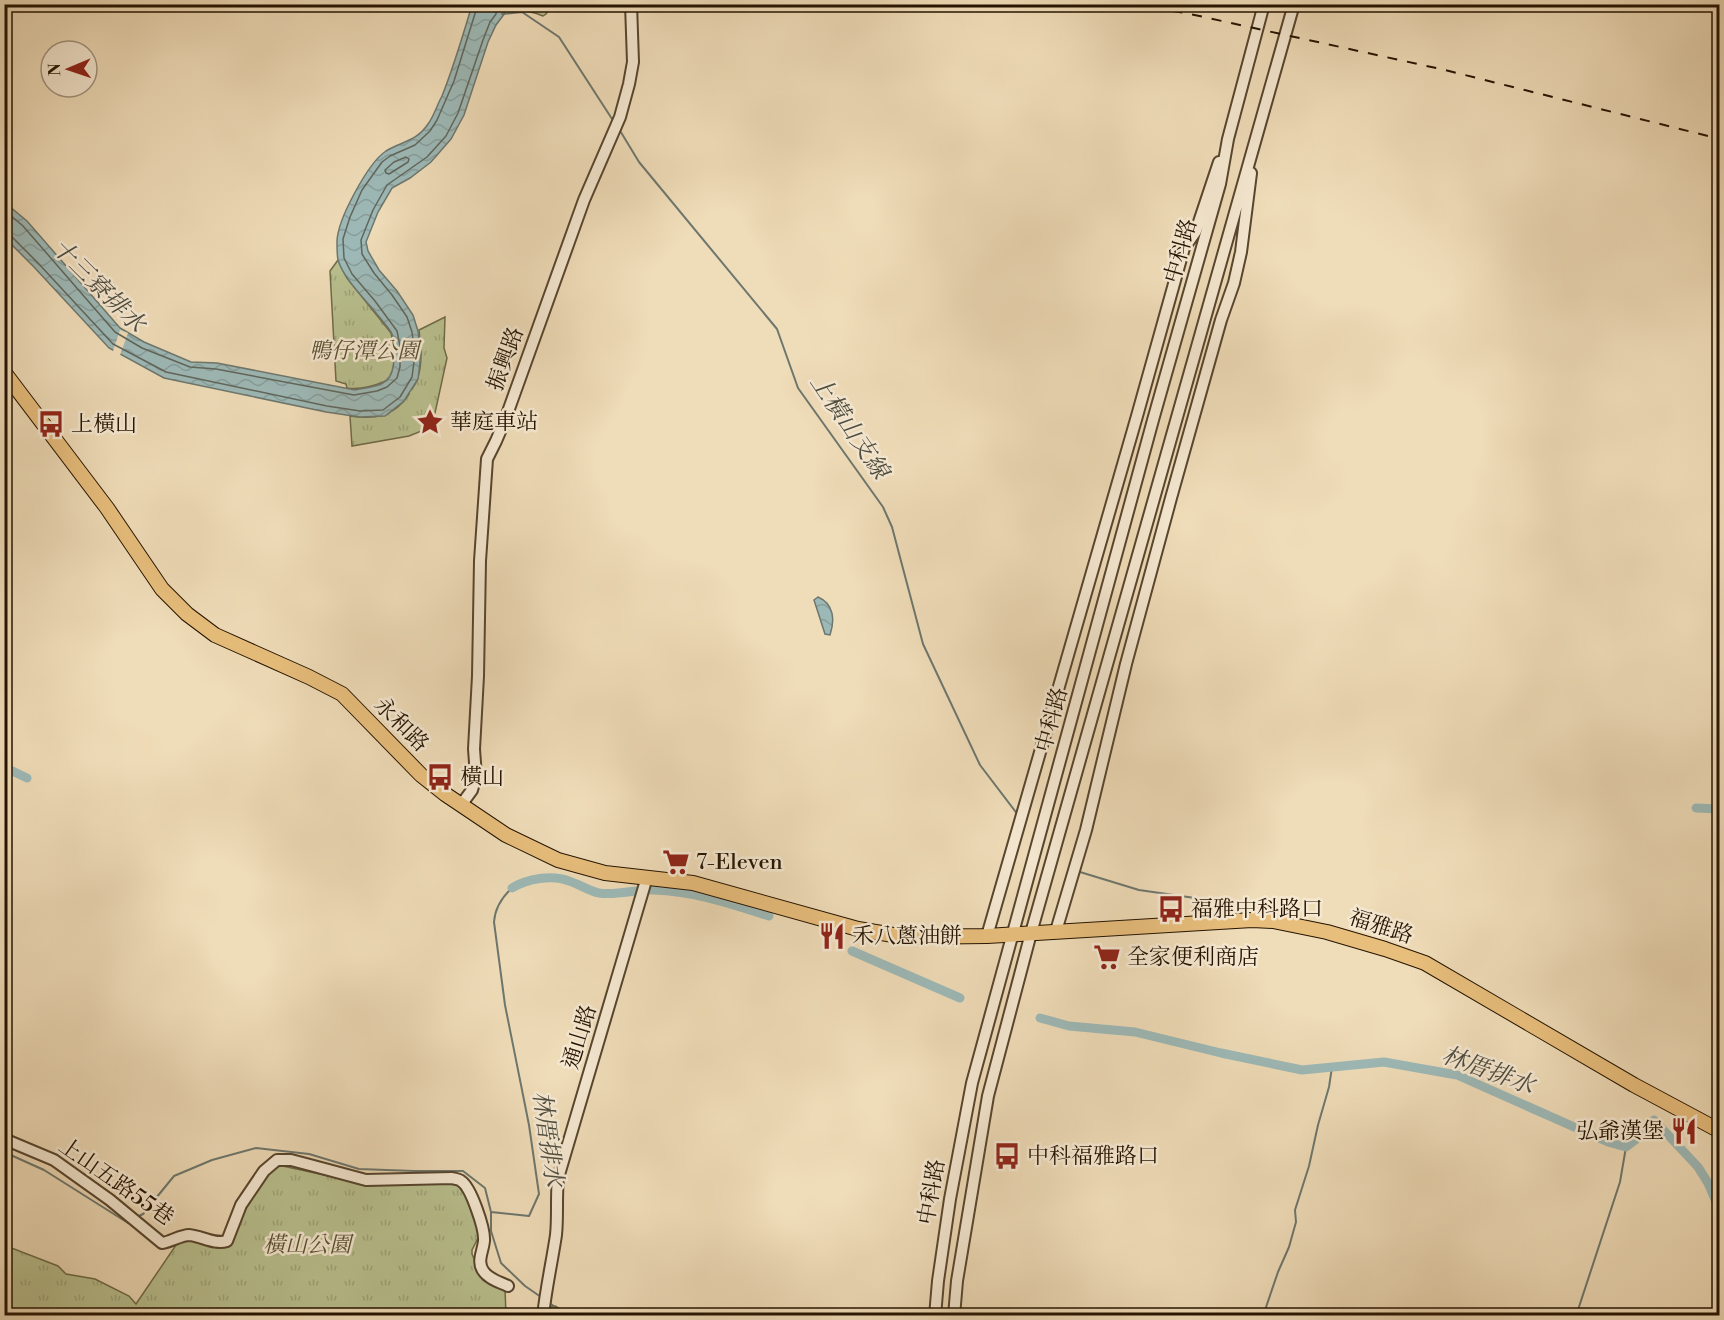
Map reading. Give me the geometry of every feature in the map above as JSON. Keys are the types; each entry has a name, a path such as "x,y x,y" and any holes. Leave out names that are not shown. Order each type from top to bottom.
{"main road":[{"name":"永和路","path":"4,372 107,508 162,589 187,614 215,635 342,694 422,775 460,805 506,835 558,860 605,873 693,883 870,931 905,937 987,936"},
{"name":"福雅路","path":"987,936 1252,920 1274,921 1346,937 1425,963 1634,1085 1719,1131"}],"street":[{"name":"振興路","path":"460,805 472,790 476,776 474,749 480,561 487,459 505,420 584,200 620,117 633,62 632,4"},
{"path":"1228,139 1264,4"},
{"path":"1056,932 1086,830 1126,664 1242,252 1255,143 1294,4"},
{"name":"中科路","path":"987,936 1184,248 1196,231 1228,139"},
{"name":"中科路","path":"935,1316 950,1198 972,1083 1220,184 1228,139"},
{"name":"中科路","path":"954,1316 957,1281 988,1096 1031,933 1212,288 1255,143"},
{"name":"通山路","path":"544,1305 556,1234 558,1178 647,877"},
{"name":"上山五路55巷","path":"4,1138 54,1160 128,1214 162,1243 188,1235 220,1243 227,1241 241,1205 264,1171 278,1160 300,1162 366,1180 452,1178 462,1181 480,1220 484,1240 479,1260 483,1272 508,1286"}],"green space":[{"path":"504,4 552,5 543,16 532,12 502,10"},
{"name":"鴨仔潭公園","path":"338,260 347,278 391,333 394,366 391,377 412,389 420,369 419,330 445,317 444,348 447,358 435,413 424,430 409,436 352,446 350,416 384,415 397,407 409,394 386,381 367,387 347,388 346,384 336,381 330,271"},
{"name":"橫山公園","path":"278,1165 357,1182 443,1180 457,1184 464,1191 478,1230 478,1238 472,1254 480,1272 505,1289 506,1315 5,1315 4,1245 58,1266 66,1274 95,1279 129,1296 136,1304 176,1245 188,1240 217,1248 227,1247 253,1194"},
{"path":"555,1306 571,1315 521,1316 521,1315"}],"water":[{"path":"472,5 503,5 502,10 505,13 488,42 464,115 451,139 431,162 392,188 378,212 366,242 368,251 379,270 413,315 421,354 418,379 404,401 385,416 360,417 326,412 164,378 109,348 5,238 4,202 27,221 120,328 144,342 191,362 217,363 355,390 378,385 388,379 393,366 392,334 341,268 337,256 338,232 355,193 379,157 419,134 430,121 442,96"},
{"path":"818,597 827,604 832,613 830,635 825,634 814,600"}],"pier":[{"path":"120,330 128,333 119,358 112,354"}],"waterway":[{"name":"上橫山支線","path":"502,14 522,12 559,37 614,122"},
{"name":"上橫山支線","path":"619,129 639,162 777,329 798,388 883,507 892,527 923,644 980,765 1018,815"},
{"path":"4,767 27,778"},
{"path":"1696,808 1720,809"},
{"name":"上橫山支線","path":"1080,872 1139,890 1216,901"},
{"name":"林厝排水","path":"512,888 532,880 555,878 599,893 613,894 647,890 684,893 769,916"},
{"name":"林厝排水","path":"137,1217 143,1214 174,1176 212,1160 256,1148 309,1154 359,1169 463,1171 485,1188 491,1212 529,1216 539,1194 529,1125 505,1005 494,922 499,903 512,888"},
{"name":"林厝排水","path":"852,951 960,998"},
{"name":"林厝排水","path":"1040,1018 1069,1026 1135,1032 1302,1070 1384,1062 1457,1075 1608,1142 1626,1147 1638,1138 1654,1120 1698,1167 1720,1211"},
{"path":"1263,1316 1296,1222 1295,1210 1309,1166 1332,1067"},
{"path":"1576,1316 1620,1182 1626,1147"},
{"name":"林厝排水","path":"4,1152 44,1170 128,1223 129,1221"},
{"path":"491,1212 491,1231 501,1263 525,1286 541,1297"},
{"path":"548,1302 568,1316"}],"railway":[{"path":"1133,4 1190,14 1445,70 1720,139"}],"place":[{"name":"華庭車站","path":"430,422"},
{"name":"上橫山","path":"51,424"},
{"name":"橫山","path":"440,777"},
{"name":"7-Eleven","path":"676,862"},
{"name":"福雅中科路口","path":"1171,909"},
{"name":"禾八蔥油餅","path":"832,936"},
{"name":"全家便利商店","path":"1107,957"},
{"name":"弘爺漢堡","path":"1684,1131"},
{"name":"中科福雅路口","path":"1007,1156"}],"water label":[{"name":"十三寮排水","path":"98,286"}]}
